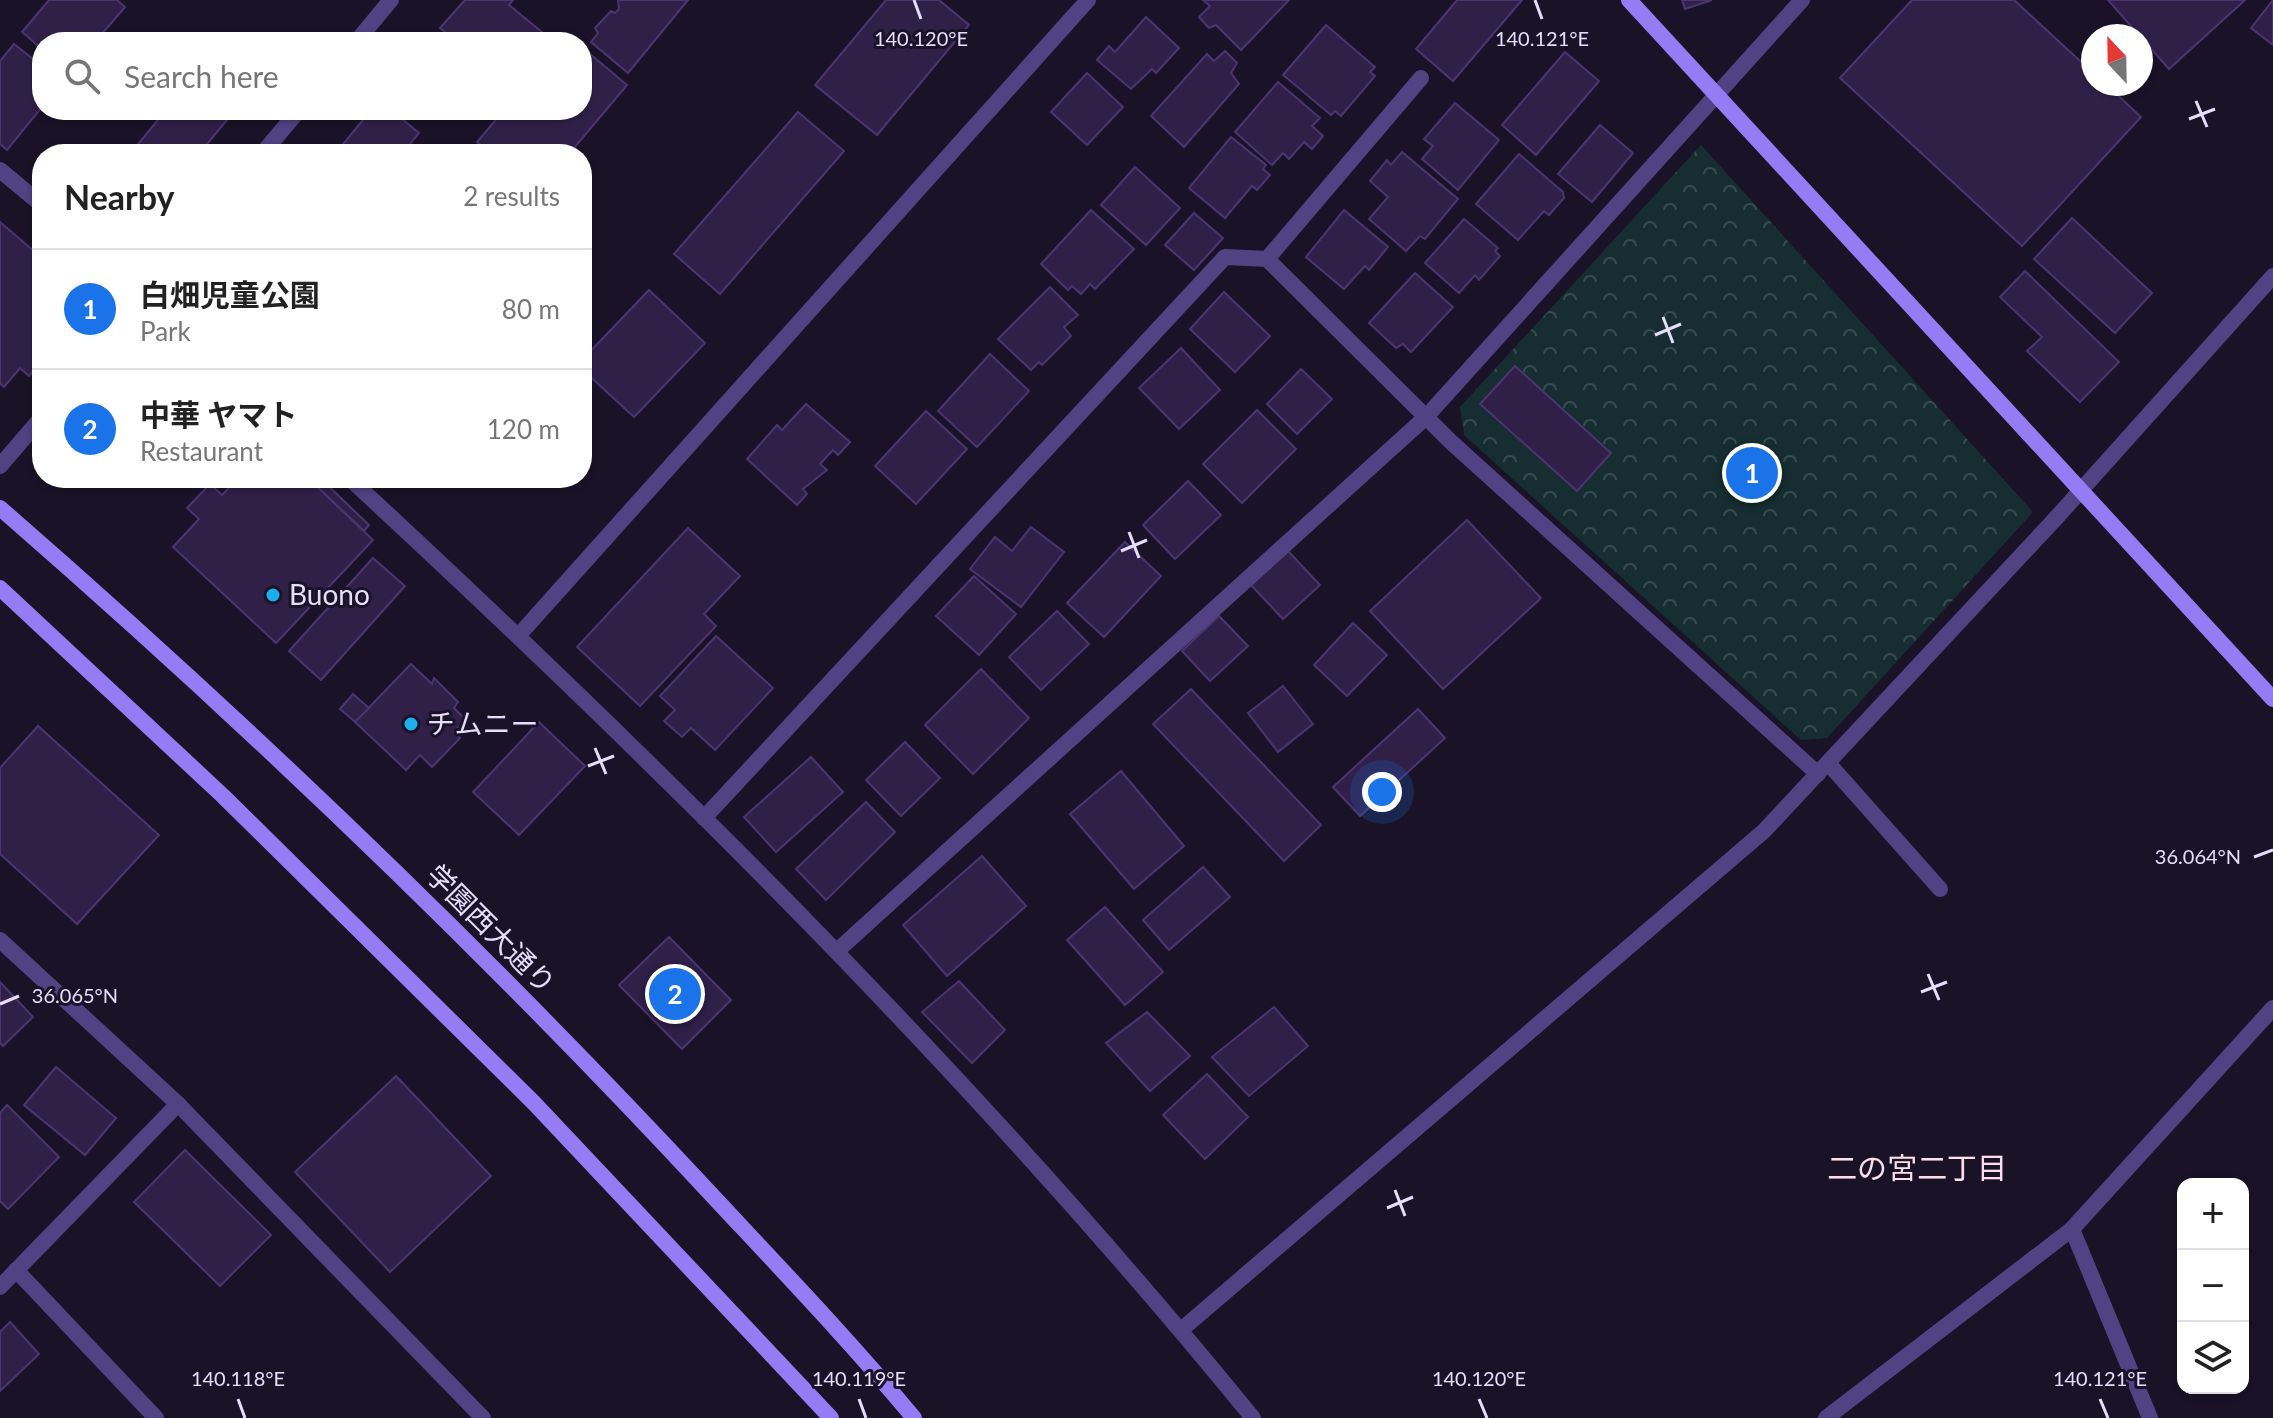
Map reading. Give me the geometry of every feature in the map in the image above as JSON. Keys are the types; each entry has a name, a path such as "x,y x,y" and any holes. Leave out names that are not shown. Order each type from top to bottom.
{"main road":[{"path":"1629,0 2273,699"},
{"name":"学園西大通り","path":"0,508 297,775 581,1055 861,1355 914,1418"},
{"path":"0,588 223,796 534,1103 831,1418"}],"street":[{"path":"364,32 391,0"},
{"path":"519,635 1088,0"},
{"path":"838,950 1426,417 1802,0"},
{"path":"1267,259 1421,78"},
{"path":"270,144 291,120"},
{"path":"0,170 32,197"},
{"path":"704,818 1225,257 1267,259 1426,417 1823,769 1940,889"},
{"path":"1181,1330 1764,831 2081,491 2273,276"},
{"path":"0,466 32,429"},
{"path":"360,488 519,635 838,950 1181,1330 1253,1418"},
{"path":"0,940 178,1104 483,1418"},
{"path":"1826,1418 2072,1229 2273,1008"},
{"path":"0,1287 178,1104"},
{"path":"2072,1229 2150,1418"},
{"path":"16,1270 156,1418"}],"green space":[{"path":"1701,145 2033,512 1827,738 1801,740 1464,435 1460,407"}],"building":[{"path":"49,0 117,0 125,7 104,32 32,32 32,40 22,32"},
{"path":"465,0 513,0 509,5 542,32 445,32 440,28"},
{"path":"618,0 688,0 628,73 592,43 598,33 595,28 611,11 615,13 619,9"},
{"path":"886,0 939,0 969,25 877,135 815,85"},
{"path":"1203,0 1289,0 1241,50 1216,25 1209,28 1199,17 1210,6"},
{"path":"1457,0 1522,0 1453,81 1416,49"},
{"path":"1682,0 1712,0 1685,9"},
{"path":"1912,0 2014,0 2081,62 2081,96 2119,96 2141,117 2022,246 1840,78"},
{"path":"2108,0 2245,0 2169,69 2153,51 2153,24 2129,24"},
{"path":"2273,0 2273,45 2251,28"},
{"path":"1146,17 1179,48 1156,73 1152,69 1131,89 1097,60 1109,46 1115,52"},
{"path":"1326,25 1375,67 1370,72 1375,76 1341,116 1335,111 1331,115 1283,75"},
{"path":"14,44 32,58 32,119 7,150 0,144 0,61"},
{"path":"1225,51 1237,63 1231,73 1239,84 1184,147 1151,116 1207,54 1214,61"},
{"path":"1565,52 1599,81 1536,155 1502,125"},
{"path":"592,56 627,85 577,144 477,142 496,120 592,120"},
{"path":"1087,73 1123,107 1087,145 1051,112"},
{"path":"1278,82 1320,118 1312,126 1323,136 1312,149 1304,142 1289,159 1283,153 1272,165 1235,132"},
{"path":"1455,103 1499,140 1458,190 1422,159 1433,146 1424,139"},
{"path":"798,112 844,151 720,294 674,254"},
{"path":"158,120 227,120 207,144 138,144"},
{"path":"363,120 403,120 419,133 410,144 343,144"},
{"path":"1600,125 1633,153 1592,202 1558,174"},
{"path":"1231,137 1266,165 1263,169 1270,175 1257,190 1252,186 1225,218 1189,188"},
{"path":"1402,152 1458,199 1425,239 1420,236 1406,251 1369,219 1388,197 1370,181 1387,160 1391,165"},
{"path":"1519,154 1563,192 1564,198 1549,215 1544,211 1518,240 1476,204"},
{"path":"1135,167 1180,208 1146,245 1101,205"},
{"path":"1091,210 1134,249 1095,289 1090,284 1081,294 1072,286 1068,290 1041,264"},
{"path":"1344,210 1388,247 1369,270 1365,266 1344,289 1306,257"},
{"path":"1194,213 1223,238 1194,270 1165,245"},
{"path":"2072,218 2152,293 2115,333 2034,259"},
{"path":"1464,219 1498,248 1495,251 1500,256 1479,280 1475,275 1459,293 1425,263"},
{"path":"0,222 32,249 32,373 29,376 20,368 4,387 0,383"},
{"path":"2025,271 2119,362 2080,402 2027,351 2042,337 2000,297"},
{"path":"1415,273 1453,307 1411,352 1403,344 1396,348 1369,323"},
{"path":"1050,287 1078,315 1064,327 1071,336 1042,365 1039,362 1031,370 998,339"},
{"path":"649,290 705,343 634,417 592,378 592,350"},
{"path":"1224,292 1270,336 1235,372 1190,329"},
{"path":"1181,348 1220,390 1179,429 1139,388"},
{"path":"990,354 1029,391 977,447 938,411"},
{"path":"1515,366 1611,453 1577,491 1480,404"},
{"path":"1301,369 1332,399 1297,434 1267,404"},
{"path":"806,404 850,442 838,455 833,450 820,464 827,470 803,489 807,494 797,505 747,459 777,425 782,430"},
{"path":"1257,410 1296,449 1242,503 1203,464"},
{"path":"926,411 967,449 916,504 875,466"},
{"path":"1188,481 1221,515 1175,559 1143,525"},
{"name":"Buono","path":"206,488 214,488 222,495 229,488 318,488 373,540 276,643 173,547 199,519 187,508"},
{"path":"319,488 330,488 369,525 364,531"},
{"path":"1467,520 1541,598 1443,689 1370,611"},
{"path":"1031,527 1064,552 1021,607 970,569 995,537 1012,551"},
{"path":"688,528 740,576 704,614 716,626 640,706 577,647"},
{"path":"1125,542 1161,576 1104,637 1067,603"},
{"path":"1288,551 1320,585 1283,619 1251,585"},
{"path":"373,558 405,586 321,680 289,651"},
{"path":"974,576 1016,614 979,655 936,616"},
{"path":"1057,611 1089,644 1041,690 1009,657"},
{"path":"1219,616 1248,646 1210,681 1182,651"},
{"path":"1353,623 1387,655 1347,696 1314,665"},
{"path":"716,636 773,688 715,750 691,728 682,737 664,721 675,710 660,696"},
{"path":"411,664 432,684 434,678 458,702 454,708 466,720 454,732 460,738 432,767 420,755 406,770 355,722"},
{"path":"981,669 1029,718 973,774 925,725"},
{"path":"1283,686 1313,724 1278,752 1248,713"},
{"path":"1191,689 1321,825 1284,861 1153,724"},
{"path":"353,694 369,708 355,722 340,709"},
{"path":"1418,709 1445,738 1360,816 1333,787"},
{"path":"539,722 585,766 519,835 473,792"},
{"path":"38,726 159,835 77,924 0,854 0,768"},
{"path":"905,742 940,778 901,816 866,780"},
{"path":"811,757 843,792 776,852 744,817"},
{"path":"1121,771 1184,846 1134,889 1070,814"},
{"path":"866,802 895,832 826,900 796,869"},
{"path":"982,856 1026,906 947,976 903,925"},
{"path":"1203,867 1230,897 1169,950 1143,920"},
{"path":"1105,907 1163,972 1125,1005 1067,940"},
{"path":"669,937 731,1000 682,1049 619,985"},
{"path":"959,981 1005,1030 972,1063 922,1012"},
{"path":"0,982 33,1017 3,1046 0,1043"},
{"path":"1274,1007 1308,1046 1249,1096 1212,1057"},
{"path":"1147,1012 1190,1056 1150,1091 1106,1043"},
{"path":"56,1067 116,1118 85,1155 24,1105"},
{"path":"1207,1074 1248,1117 1205,1159 1163,1115"},
{"path":"396,1076 491,1176 390,1272 295,1172"},
{"path":"7,1105 59,1157 8,1209 0,1201 0,1113"},
{"path":"185,1150 271,1235 220,1286 134,1202"},
{"path":"10,1322 39,1354 0,1391 0,1332"}],"place":[{"name":"白畑児童公園","path":"1752,473"},
{"name":"Buono","path":"273,595"},
{"name":"チムニー","path":"411,724"},
{"name":"中華 ヤマト","path":"675,994"}],"district":[{"name":"二の宮二丁目","path":"1917,1169"}]}
